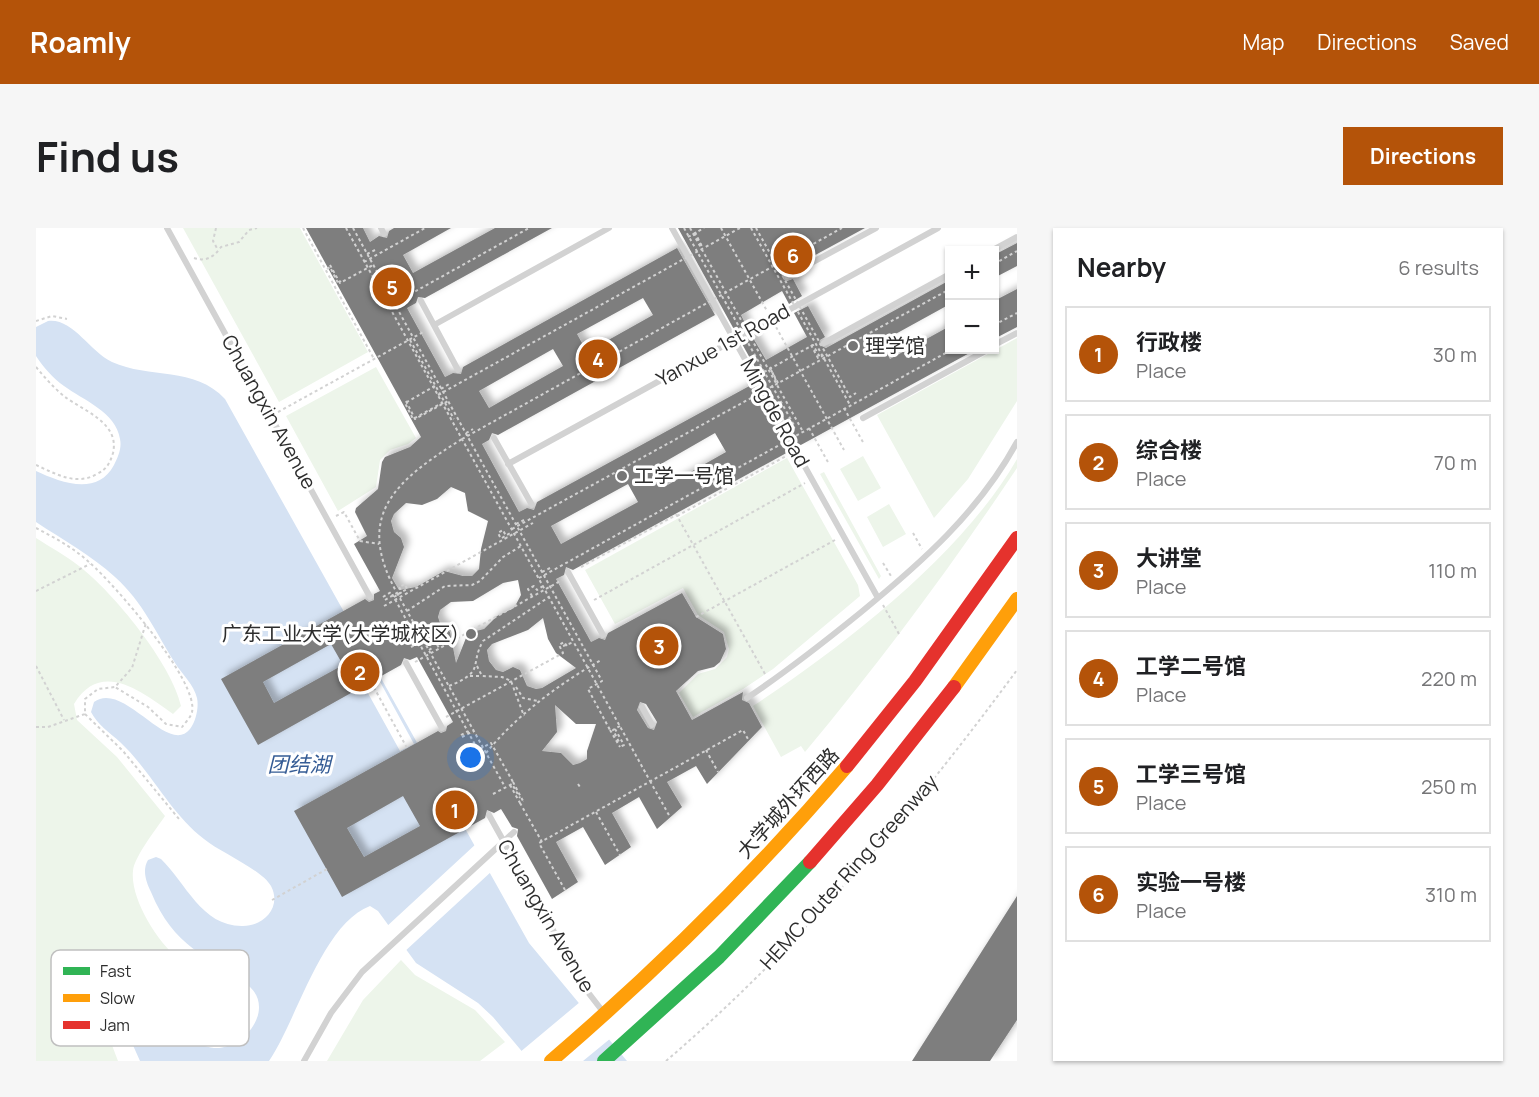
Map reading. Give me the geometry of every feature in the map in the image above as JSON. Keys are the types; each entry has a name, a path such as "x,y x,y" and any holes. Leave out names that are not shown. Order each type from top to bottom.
{"main road":[{"name":"大学城外环西路","path":"551,1061 606,1016 731,896 861,751 938,654 1017,538"},
{"path":"604,1061 763,911 873,789 965,674 1017,599"},
{"path":"653,971 664,967 677,972 681,985 676,995"}],"lane":[{"name":"Chuangxin Avenue","path":"167,228 370,597"},
{"path":"434,325 609,228"},
{"name":"Mingde Road","path":"672,228 878,598"},
{"path":"787,276 876,228"},
{"name":"Yanxue 1st Road","path":"508,464 938,228"},
{"path":"999,247 1017,237"},
{"path":"824,343 945,277"},
{"path":"421,301 458,370"},
{"path":"999,342 1017,333"},
{"path":"863,418 980,354"},
{"path":"494,438 532,505"},
{"path":"747,698 810,654 878,598 952,531 1002,469 1017,442"},
{"path":"568,572 603,635"},
{"path":"406,663 442,728"},
{"path":"642,707 652,725"},
{"name":"Chuangxin Avenue","path":"489,815 587,991 606,1016"},
{"path":"304,1061 345,992 389,945 492,849 514,832"}],"path":[{"path":"216,228 213,241 219,250"},
{"path":"194,258 208,258 228,243 238,242 249,230 257,228"},
{"path":"303,228 374,358"},
{"path":"346,228 670,817"},
{"path":"352,228 602,681 588,689 620,747 624,745 614,730"},
{"path":"364,262 425,228"},
{"path":"389,306 529,228"},
{"path":"684,228 795,427 789,431"},
{"path":"690,228 703,248"},
{"path":"704,228 694,233 803,431"},
{"path":"721,228 844,450"},
{"path":"438,395 740,228"},
{"path":"751,228 821,359"},
{"path":"756,228 850,397 856,393"},
{"path":"505,787 383,566 379,544 379,525 390,499 414,474 462,439 842,228"},
{"path":"697,250 703,247 696,231 703,248"},
{"path":"367,254 375,250"},
{"path":"999,261 1017,251"},
{"path":"774,260 780,257"},
{"path":"340,282 330,265 340,283 373,265"},
{"path":"326,269 330,267 340,282"},
{"path":"340,282 367,267"},
{"path":"507,536 503,530 498,533 500,537 507,536 513,530 945,292"},
{"path":"392,300 400,296"},
{"path":"999,322 1017,313"},
{"path":"36,321 52,316 67,319"},
{"path":"278,412 427,330"},
{"path":"410,339 454,419"},
{"path":"821,359 810,345 818,358 826,354"},
{"path":"778,383 770,369 813,345 850,405"},
{"path":"539,578 945,353"},
{"path":"36,367 58,390 107,427 113,438 114,449 104,470 91,478 74,480 36,465"},
{"path":"772,386 778,382 771,367 778,383"},
{"path":"441,389 449,384"},
{"path":"415,418 405,403 435,386"},
{"path":"415,418 407,400 415,419 448,401"},
{"path":"415,418 442,403"},
{"path":"844,408 864,444"},
{"path":"809,428 829,464"},
{"path":"466,433 473,429"},
{"path":"581,567 796,451"},
{"path":"593,600 812,479"},
{"path":"336,516 344,512 360,541 379,544"},
{"path":"677,515 764,674"},
{"path":"516,524 524,520"},
{"path":"384,606 533,523"},
{"path":"36,528 70,548 91,564 146,624 191,691 192,712 182,727 166,724 148,707 115,687 98,689 85,699 85,714 123,751 179,819"},
{"path":"507,536 503,529 498,532 501,538 518,528"},
{"path":"913,533 924,551"},
{"path":"696,616 844,536"},
{"path":"407,611 445,586 472,585 480,581 503,557 521,546"},
{"path":"883,563 891,578"},
{"path":"36,591 91,564"},
{"path":"542,572 550,568"},
{"path":"415,662 564,579"},
{"path":"394,597 402,592 399,587 405,584 407,589 399,593 384,598 391,592 394,597 417,640 468,731 478,750 491,743 523,801 520,803"},
{"path":"399,593 399,588 404,585 408,593"},
{"path":"532,596 528,589 534,586 537,590 543,586"},
{"path":"482,676 477,666 479,649 483,641 549,597"},
{"path":"884,607 899,634"},
{"path":"115,687 132,668 146,624"},
{"path":"417,640 411,646 424,640"},
{"path":"429,650 432,648 430,644 435,641 439,648"},
{"path":"449,716 563,653 559,645 564,642 565,646 574,642"},
{"path":"486,753 501,735 542,701 601,660"},
{"path":"36,666 64,720"},
{"path":"449,686 467,677 477,666"},
{"name":"HEMC Outer Ring Greenway","path":"666,1061 742,990 842,886 948,760 1017,670"},
{"path":"467,677 501,676 529,701 542,701"},
{"path":"371,682 407,748"},
{"path":"516,687 524,716"},
{"path":"36,727 48,727 85,714"},
{"path":"614,730 620,726"},
{"path":"614,730 620,744"},
{"path":"540,842 743,730 748,741"},
{"path":"468,731 461,736 474,731"},
{"path":"706,750 718,772"},
{"path":"511,784 566,890"},
{"path":"493,794 511,784"},
{"path":"511,784 520,798"},
{"path":"596,812 620,855"},
{"path":"272,900 327,869"}],"shaded area":[{"path":"183,228 300,228 368,352 279,402"},
{"path":"1017,338 1017,401 968,479 934,518 877,415 988,354 999,354 999,348"},
{"path":"376,367 416,438 408,444 390,450 380,460 376,487 338,511 286,416"},
{"path":"863,456 881,488 858,501 840,469"},
{"path":"787,458 858,585 860,596 773,669 693,717 679,693 698,674 715,669 727,657 729,649 724,632 698,615 683,588 615,624 585,570"},
{"path":"1017,459 1017,468 967,541 861,683 805,752 801,746 781,757 753,706 825,655 899,596 965,530 994,495"},
{"path":"824,472 881,576 879,579 820,474"},
{"path":"889,504 906,534 883,547 867,517"},
{"path":"36,538 79,566 124,611 154,650 166,670 181,706 173,714 135,689 109,682 96,683 85,691 74,704 77,720 117,757 165,816 134,865 133,882 146,919 169,950 51,950 51,1046 112,1046 118,1061 36,1061"},
{"path":"401,960 415,975 475,1010 505,1042 480,1061 327,1061 363,1000"}],"water":[{"name":"团结湖","path":"48,321 57,321 73,330 112,362 126,367 186,377 213,389 225,399 529,943 627,1061 530,1061 493,1017 478,1003 416,963 378,911 370,906 353,916 324,952 269,1061 140,1061 133,1046 207,1046 214,1048 249,1046 249,1031 257,1017 259,1007 257,997 249,986 249,950 196,950 181,938 160,911 148,884 145,872 148,860 156,857 161,859 206,912 229,924 251,925 264,919 273,908 274,894 271,886 259,873 211,844 192,829 131,753 100,724 91,712 94,702 106,698 119,701 170,734 181,735 192,726 197,714 198,702 191,684 175,663 141,607 125,587 77,548 36,522 36,471 78,484 98,481 107,475 114,465 118,456 120,439 112,421 106,414 60,383 36,356 36,327"}],"pier":[{"path":"378,678 414,744 400,751 364,686"},
{"path":"477,843 492,871 403,953 385,928"},
{"path":"580,1002 611,1038 583,1061 526,1061 519,1053"}],"building":[{"path":"306,228 363,228 370,242 379,236 387,238 389,231 394,228 451,228 403,255 413,273 495,228 552,228 425,298 418,297 416,303 407,308 445,377 453,373 461,374 463,367 677,248 715,315 498,435 492,433 489,440 482,444 519,512 527,508 534,510 537,502 753,384 790,451 573,570 566,567 564,575 556,579 591,642 599,638 605,640 608,633 682,593 696,617 723,634 726,649 720,662 714,667 698,671 676,691 692,720 743,692 742,700 749,703 762,727 707,784 696,766 667,782 682,807 657,829 639,797 612,813 631,847 605,865 583,827 556,842 578,882 552,899 517,836 518,829 512,827 501,809 494,813 487,810 485,818 342,897 294,811 438,731 441,733 446,731 447,726 453,722 417,657 410,660 404,658 401,665 258,745 221,679 365,599 369,602 374,600 374,594 380,591 354,544 367,536 355,512 356,508 378,489 382,462 385,457 410,447 421,437","holes":["643,298 653,315 587,352 577,334","553,349 563,366 489,408 479,391","715,433 726,452 664,487 654,468","628,484 638,502 561,544 551,526","451,487 465,493 468,511 488,521 479,569 472,576 444,571 416,587 399,590 392,578 404,547 401,538 394,532 391,521 394,514 406,503 422,505 437,499","518,580 521,595 514,608 497,616 484,629 468,633 456,663 450,632 440,623 438,617 440,610 451,602 473,601 503,583","543,618 548,639 556,653 576,668 542,688 536,689 527,686 520,670 513,667 503,672 496,670 489,661 487,650 492,644 528,630","331,644 343,665 274,703 263,682","640,702 646,704 657,722 654,730 648,728 637,710","555,705 576,724 596,724 587,751 587,759 573,765 561,753 542,751 557,732","403,796 420,826 364,857 347,828"]},
{"path":"678,228 865,228 784,272 783,279 787,281 793,279 802,296 789,304 782,291 741,315 747,327 736,333"},
{"path":"1017,243 1017,266 999,275 999,252"},
{"path":"945,283 945,307 881,342 890,359 945,329 945,354 968,354 799,446 741,342 752,336 766,360 807,337 794,313 808,306 825,337 820,340 819,345 826,348"},
{"path":"1017,289 1017,327 999,336 999,300"},
{"path":"1017,896 1017,1020 990,1061 912,1061"}],"traffic: fast":[{"path":"604,1061 719,957 810,862"}],"traffic: slow":[{"path":"954,687 1017,599"},
{"path":"551,1061 705,920 813,806 847,766"}],"traffic: jam":[{"path":"847,766 915,681 1017,538"},
{"path":"810,862 877,785 954,687"}],"place":[{"name":"实验一号楼","path":"793,255"},
{"name":"工学三号馆","path":"392,287"},
{"name":"理学馆","path":"853,346"},
{"name":"工学二号馆","path":"598,359"},
{"name":"工学一号馆","path":"622,476"},
{"name":"广东工业大学(大学城校区)","path":"471,634"},
{"name":"大讲堂","path":"659,646"},
{"name":"综合楼","path":"360,672"},
{"name":"行政楼","path":"455,810"}]}
